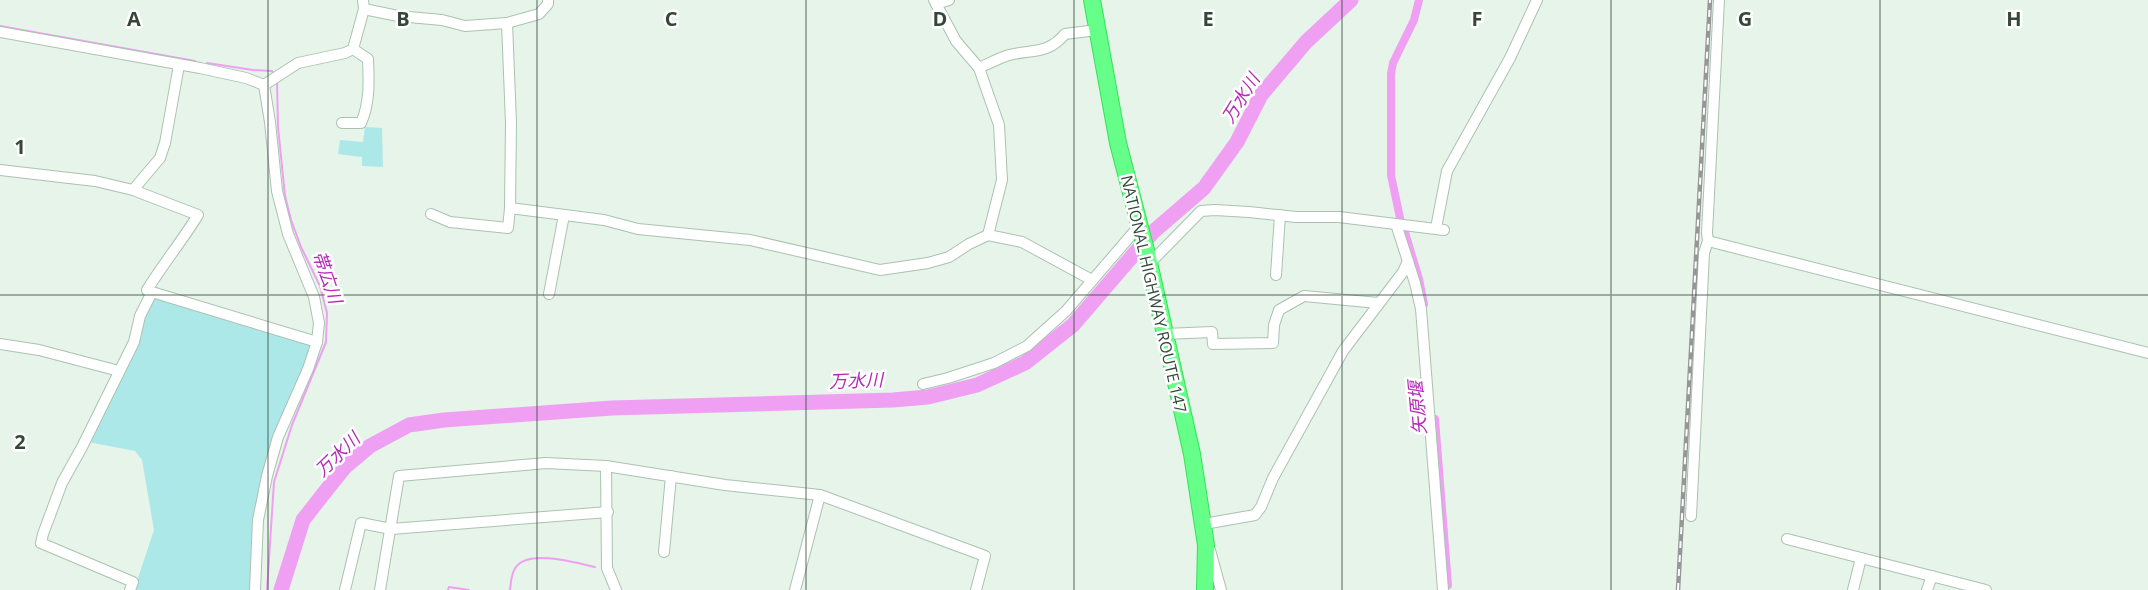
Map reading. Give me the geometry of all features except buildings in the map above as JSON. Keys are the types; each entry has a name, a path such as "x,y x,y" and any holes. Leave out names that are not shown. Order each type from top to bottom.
{"highway":[{"name":"NATIONAL HIGHWAY ROUTE 147","path":"1092,0 1118,143 1149,261 1192,454 1206,544 1205,590"}],"street":[{"path":"353,49 363,4 398,16 442,20 465,26 507,23 539,14 548,4 548,0"},
{"path":"950,0 935,2 956,40 979,68 999,125 1002,180 988,235"},
{"path":"1149,261 1202,211 1226,210 1296,217 1339,216 1440,229 1447,171 1510,58 1537,0"},
{"path":"1692,516 1719,0"},
{"path":"431,214 450,222 508,228 511,123 507,23"},
{"path":"979,68 1008,55 1047,49 1056,44 1065,34 1097,30"},
{"path":"0,32 268,83 298,63 345,53 353,49"},
{"path":"342,123 361,123 366,113 369,81 368,59 353,49"},
{"path":"133,190 160,158 165,143 179,65"},
{"path":"255,590 258,520 267,476 278,437 308,369 317,342 319,323 314,297 288,234 277,191 268,83"},
{"path":"0,170 95,181 133,190 198,215 181,244 162,266 147,290 317,342"},
{"path":"510,208 604,220 638,229 750,240 880,270 949,257 988,235 1022,242 1092,280"},
{"path":"549,294 564,215"},
{"path":"1276,275 1280,215"},
{"path":"1396,224 1421,309 1443,590"},
{"path":"923,384 994,363 1028,346 1066,311 1140,228"},
{"path":"1708,241 2148,353"},
{"path":"1204,524 1255,515 1343,351 1403,272 1408,261"},
{"path":"130,590 133,582 41,543 62,483 134,342 140,316 152,292"},
{"path":"1165,334 1212,332 1213,344 1273,343 1274,325 1279,310 1304,296 1378,303"},
{"path":"0,344 39,350 119,372"},
{"path":"380,590 399,476 546,463 606,466 725,485 820,495 985,556 976,590"},
{"path":"606,466 607,568 616,590"},
{"path":"664,552 671,476"},
{"path":"795,590 820,495"},
{"path":"345,590 361,523 391,529 608,512"},
{"path":"1787,539 1986,590"},
{"path":"1206,544 1212,552 1221,590"},
{"path":"1853,590 1861,558"},
{"path":"1927,590 1932,576"}],"shaded area":[{"path":"365,127 382,128 383,167 362,166 362,157 338,154 340,140 363,142"},
{"path":"157,296 310,343 312,349 275,436 251,590 134,590 154,530 142,460 135,451 88,442 144,313"}],"waterway":[{"name":"万水川","path":"281,590 303,520 345,467 370,446 409,425 444,420 612,408 928,397 977,385 1025,363 1073,325 1153,232 1204,188 1237,142 1261,95 1306,42 1351,0"},
{"name":"矢原堰","path":"1400,218 1391,175 1391,74 1393,63 1414,20 1419,0"},
{"name":"帯広川","path":"0,26 195,61"},
{"name":"帯広川","path":"207,63 272,71 274,75"},
{"name":"帯広川","path":"267,590 274,482 292,425 326,342 327,313 320,286 301,247 285,196 278,127 277,80"},
{"name":"矢原堰","path":"1404,229 1424,304"},
{"name":"矢原堰","path":"1435,419 1448,585"},
{"path":"510,590 514,569 522,562 531,559 566,560 595,567"},
{"path":"448,590 449,587 469,590"}],"railway":[{"path":"1678,590 1710,0"}]}
